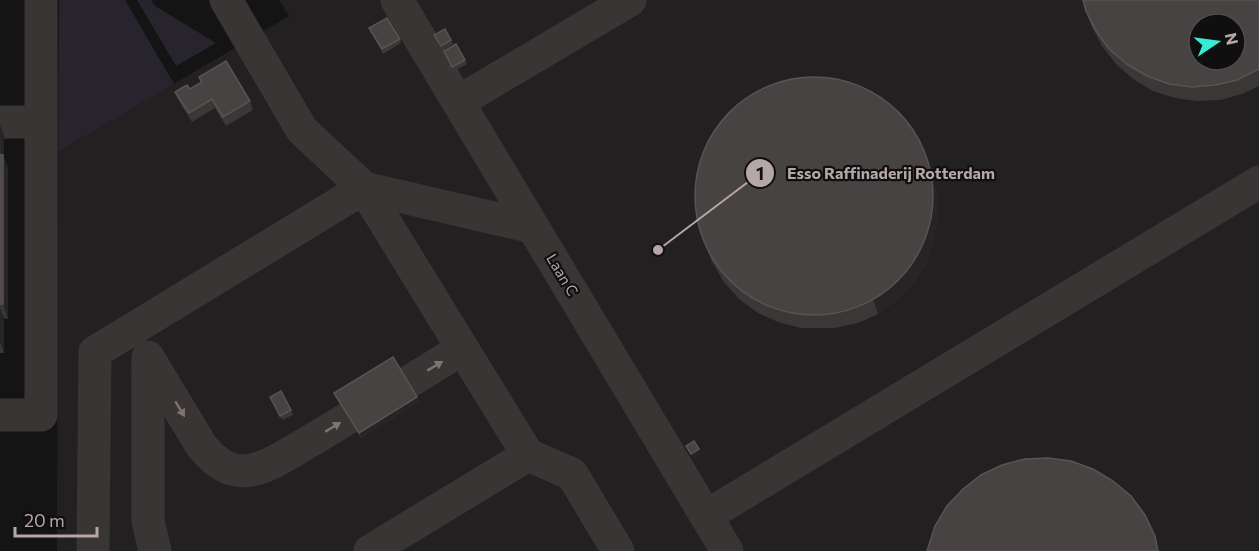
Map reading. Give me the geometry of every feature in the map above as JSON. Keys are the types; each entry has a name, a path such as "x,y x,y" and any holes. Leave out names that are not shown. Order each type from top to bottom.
{"lane":[{"path":"0,415 41,415 41,0"},
{"path":"226,0 302,130 364,188 528,455 572,474 618,551"},
{"name":"Laan C","path":"397,0 727,551"},
{"path":"458,102 630,0"},
{"path":"0,122 41,122"},
{"path":"706,516 1259,182"},
{"path":"93,551 96,352 364,188 533,227"},
{"path":"132,330 201,445 211,458 223,467 238,471 253,471 268,466 348,418"},
{"path":"407,382 462,349"},
{"path":"149,359 148,521 155,551"},
{"path":"370,551 528,455"}],"shaded area":[{"path":"59,0 125,0 174,84 58,152"},
{"path":"137,0 151,0 155,6 216,43 176,66"},
{"path":"279,0 1259,0 1259,551 57,551 58,152 289,16"}],"building":[{"path":"1083,0 1259,0 1259,69 1237,80 1215,85 1192,87 1169,84 1147,76 1128,65 1110,50 1096,31"},
{"path":"387,18 400,39 382,49 369,28"},
{"path":"445,29 451,40 441,46 434,35"},
{"path":"456,44 465,60 452,67 444,51"},
{"path":"226,61 250,101 223,117 212,99 189,113 175,92 187,85 190,89 202,82 199,77"},
{"path":"814,77 859,86 880,97 898,112 913,130 924,151 933,196 924,241 913,262 898,280 880,295 859,306 814,315 769,306 748,295 730,280 715,262 704,241 695,196 704,151 715,130 730,112 748,97 769,86"},
{"path":"0,155 3,155 3,304 0,304"},
{"path":"393,357 417,397 359,433 334,393"},
{"path":"281,391 291,410 280,416 270,397"},
{"path":"694,441 699,449 691,454 686,446"},
{"path":"1048,458 1071,461 1093,469 1113,481 1131,496 1145,515 1155,536 1158,551 927,551 935,526 947,506 981,475 1002,465 1025,459"}],"place":[{"name":"Esso Rafﬁnaderij Rotterdam","path":"658,250"}]}
